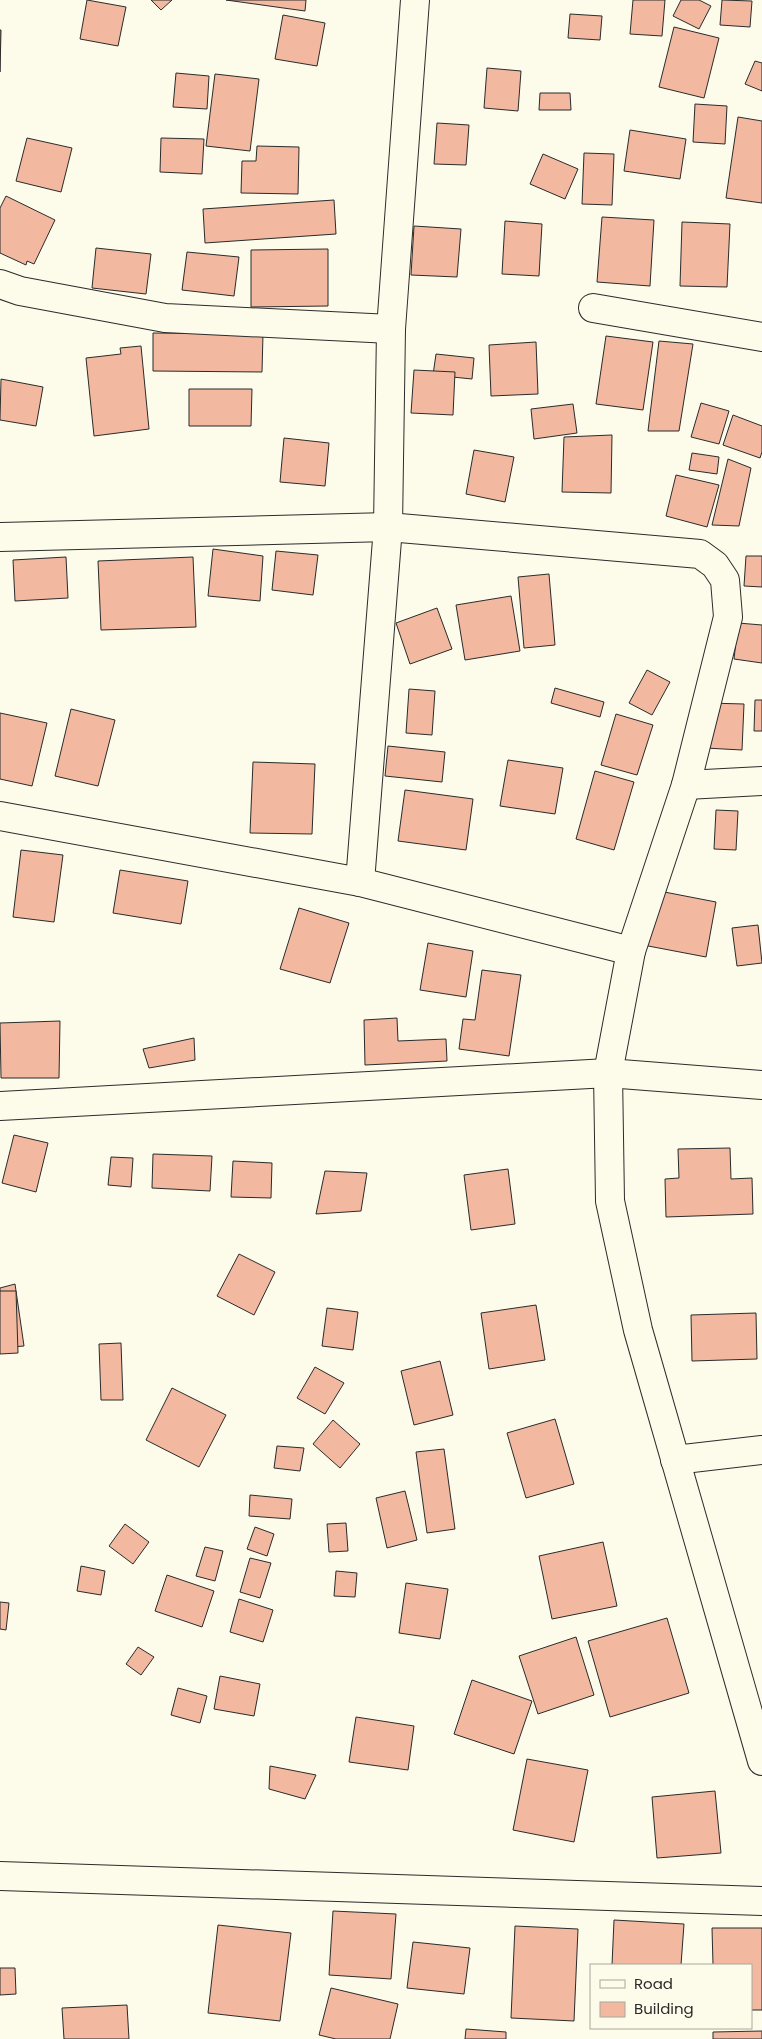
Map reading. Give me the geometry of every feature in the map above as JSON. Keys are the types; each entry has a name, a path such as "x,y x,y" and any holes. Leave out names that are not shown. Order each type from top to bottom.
{"street":[{"path":"360,882 388,526 391,328 415,0"},
{"path":"0,284 20,291 165,318 391,328"},
{"path":"593,308 762,337"},
{"path":"0,537 388,526 700,554 715,565 725,580 728,617 686,785 631,951 608,1073 610,1201 638,1330 762,1762"},
{"path":"686,785 762,782"},
{"path":"0,816 360,882 631,951"},
{"path":"0,1106 608,1073 762,1085"},
{"path":"675,1460 762,1450"},
{"path":"0,1876 762,1901"}],"building":[{"path":"87,0 126,7 118,46 80,39"},
{"path":"151,0 172,0 161,10"},
{"path":"226,0 306,0 305,11"},
{"path":"633,0 665,0 662,36 630,34"},
{"path":"681,0 699,0 711,6 699,29 673,16"},
{"path":"722,0 752,1 750,27 720,25"},
{"path":"570,14 602,16 600,40 568,38"},
{"path":"283,15 325,23 317,66 275,59"},
{"path":"674,27 719,38 704,98 659,87"},
{"path":"0,30 1,30 0,72"},
{"path":"755,61 762,63 762,91 745,84"},
{"path":"487,68 521,71 518,111 484,108"},
{"path":"176,73 209,76 207,109 173,107"},
{"path":"215,74 259,79 250,151 206,146"},
{"path":"540,93 570,93 571,110 539,110"},
{"path":"695,104 727,106 725,144 693,142"},
{"path":"738,117 762,121 762,203 726,198"},
{"path":"437,123 469,125 466,165 434,164"},
{"path":"630,130 686,139 680,179 624,171"},
{"path":"27,138 72,148 61,192 16,181"},
{"path":"161,138 204,139 202,174 160,172"},
{"path":"257,146 299,147 298,194 241,193 242,161 256,161"},
{"path":"584,153 614,154 612,205 582,204"},
{"path":"543,154 578,169 565,199 530,184"},
{"path":"6,196 55,220 34,264 27,261 26,265 0,253 0,208"},
{"path":"334,200 336,234 205,243 203,209"},
{"path":"602,217 654,220 650,286 597,282"},
{"path":"505,221 542,224 539,276 502,274"},
{"path":"682,222 730,224 727,287 680,286"},
{"path":"414,226 461,229 457,277 411,275"},
{"path":"96,248 151,254 146,294 92,288"},
{"path":"328,249 328,306 251,307 251,250"},
{"path":"187,252 239,257 234,296 182,290"},
{"path":"153,333 263,334 262,372 153,371"},
{"path":"606,336 653,342 643,410 596,404"},
{"path":"659,341 693,344 679,431 648,431"},
{"path":"536,342 538,394 491,396 489,345"},
{"path":"141,346 149,429 94,436 86,358 121,354 120,348"},
{"path":"436,354 474,358 472,379 433,375"},
{"path":"414,370 455,372 453,415 411,413"},
{"path":"1,379 43,387 36,426 0,420"},
{"path":"189,389 252,389 251,426 189,426"},
{"path":"701,403 729,411 719,444 691,437"},
{"path":"573,404 577,433 534,439 531,409"},
{"path":"733,415 762,426 762,452 760,458 723,445"},
{"path":"612,435 611,493 562,492 564,437"},
{"path":"284,438 329,443 325,486 280,482"},
{"path":"474,450 514,457 505,502 466,494"},
{"path":"692,453 719,457 717,474 689,470"},
{"path":"728,459 751,468 739,526 712,525"},
{"path":"676,475 719,485 707,527 666,516"},
{"path":"213,549 263,556 260,601 208,596"},
{"path":"276,551 318,555 313,595 272,590"},
{"path":"746,556 762,556 762,587 744,586"},
{"path":"66,557 68,598 15,601 13,560"},
{"path":"193,557 196,627 101,630 98,561"},
{"path":"549,574 555,645 524,648 518,577"},
{"path":"511,596 520,651 465,660 456,605"},
{"path":"437,608 452,649 410,664 396,623"},
{"path":"738,623 762,625 762,663 734,659"},
{"path":"647,670 670,682 652,715 629,703"},
{"path":"555,688 604,702 600,717 551,703"},
{"path":"409,689 435,691 432,735 406,733"},
{"path":"755,700 762,700 762,731 754,731"},
{"path":"708,703 744,704 742,750 705,748"},
{"path":"71,709 115,720 98,786 55,776"},
{"path":"0,713 47,723 32,786 0,779"},
{"path":"616,714 653,725 637,775 601,765"},
{"path":"388,746 445,752 442,782 385,776"},
{"path":"508,760 563,768 555,814 500,806"},
{"path":"253,762 315,764 312,834 250,833"},
{"path":"595,771 634,782 614,850 576,839"},
{"path":"405,790 473,799 466,850 398,841"},
{"path":"716,810 738,811 736,850 714,849"},
{"path":"21,850 63,855 54,922 13,917"},
{"path":"120,870 188,881 181,924 113,913"},
{"path":"654,890 716,902 706,957 643,945"},
{"path":"299,908 349,923 330,983 280,969"},
{"path":"758,925 762,963 737,966 732,928"},
{"path":"428,943 473,951 466,997 420,990"},
{"path":"482,970 521,975 509,1056 459,1049 463,1019 475,1020"},
{"path":"397,1018 398,1041 446,1039 447,1061 365,1065 364,1020"},
{"path":"60,1021 59,1078 1,1078 0,1023"},
{"path":"194,1038 195,1060 149,1068 143,1049"},
{"path":"14,1135 48,1143 36,1192 2,1183"},
{"path":"730,1148 731,1179 752,1178 753,1214 666,1217 665,1179 679,1178 678,1149"},
{"path":"153,1154 212,1156 210,1191 152,1188"},
{"path":"111,1157 133,1158 131,1187 108,1185"},
{"path":"233,1161 272,1163 271,1198 231,1197"},
{"path":"508,1169 515,1224 471,1230 464,1175"},
{"path":"325,1171 367,1173 361,1211 316,1214"},
{"path":"239,1254 275,1272 254,1315 217,1296"},
{"path":"15,1284 24,1346 0,1348 0,1288"},
{"path":"0,1291 16,1291 18,1353 0,1354"},
{"path":"536,1305 545,1360 489,1369 481,1313"},
{"path":"327,1308 358,1312 353,1350 322,1346"},
{"path":"756,1313 757,1359 692,1361 691,1315"},
{"path":"121,1343 123,1400 101,1400 99,1344"},
{"path":"440,1361 453,1415 414,1425 401,1371"},
{"path":"315,1367 344,1383 325,1414 297,1398"},
{"path":"172,1388 226,1415 199,1467 146,1440"},
{"path":"555,1419 574,1484 526,1498 507,1433"},
{"path":"333,1420 360,1444 340,1468 313,1444"},
{"path":"277,1446 304,1448 300,1471 274,1468"},
{"path":"444,1449 455,1529 427,1533 416,1452"},
{"path":"405,1491 417,1540 387,1548 376,1498"},
{"path":"250,1495 292,1499 290,1519 249,1516"},
{"path":"346,1523 348,1551 329,1552 327,1524"},
{"path":"125,1524 149,1542 133,1564 109,1546"},
{"path":"255,1527 274,1534 267,1556 247,1549"},
{"path":"603,1542 617,1606 552,1619 539,1556"},
{"path":"205,1547 223,1551 215,1581 196,1576"},
{"path":"250,1558 271,1563 260,1598 240,1592"},
{"path":"81,1566 105,1571 101,1595 77,1591"},
{"path":"336,1571 357,1573 355,1597 334,1596"},
{"path":"167,1575 214,1591 202,1627 155,1611"},
{"path":"406,1583 448,1589 440,1639 399,1633"},
{"path":"239,1599 273,1610 263,1642 230,1632"},
{"path":"0,1602 9,1603 6,1630 0,1629"},
{"path":"667,1618 689,1693 610,1717 588,1641"},
{"path":"576,1637 594,1695 538,1714 519,1656"},
{"path":"138,1647 154,1657 141,1675 126,1664"},
{"path":"220,1676 260,1684 254,1716 214,1709"},
{"path":"472,1680 532,1701 514,1754 454,1734"},
{"path":"178,1688 207,1696 200,1723 171,1715"},
{"path":"356,1717 414,1726 408,1770 349,1762"},
{"path":"527,1759 588,1770 574,1842 513,1830"},
{"path":"270,1766 316,1775 305,1799 269,1789"},
{"path":"715,1791 721,1853 657,1858 652,1797"},
{"path":"333,1911 396,1914 391,1979 329,1975"},
{"path":"614,1920 684,1924 681,1964 612,1964"},
{"path":"218,1925 291,1933 280,2021 208,2013"},
{"path":"515,1926 578,1929 574,2021 511,2018"},
{"path":"712,1928 762,1928 762,2010 752,2010 752,1964 713,1964"},
{"path":"413,1942 470,1948 464,1994 407,1988"},
{"path":"0,1968 15,1968 16,1994 0,1995"},
{"path":"331,1988 398,2004 390,2039 336,2039 319,2035"},
{"path":"127,2005 129,2039 64,2039 62,2008"},
{"path":"466,2029 506,2032 506,2039 465,2039"},
{"path":"762,2031 762,2039 713,2039 713,2032"}]}
